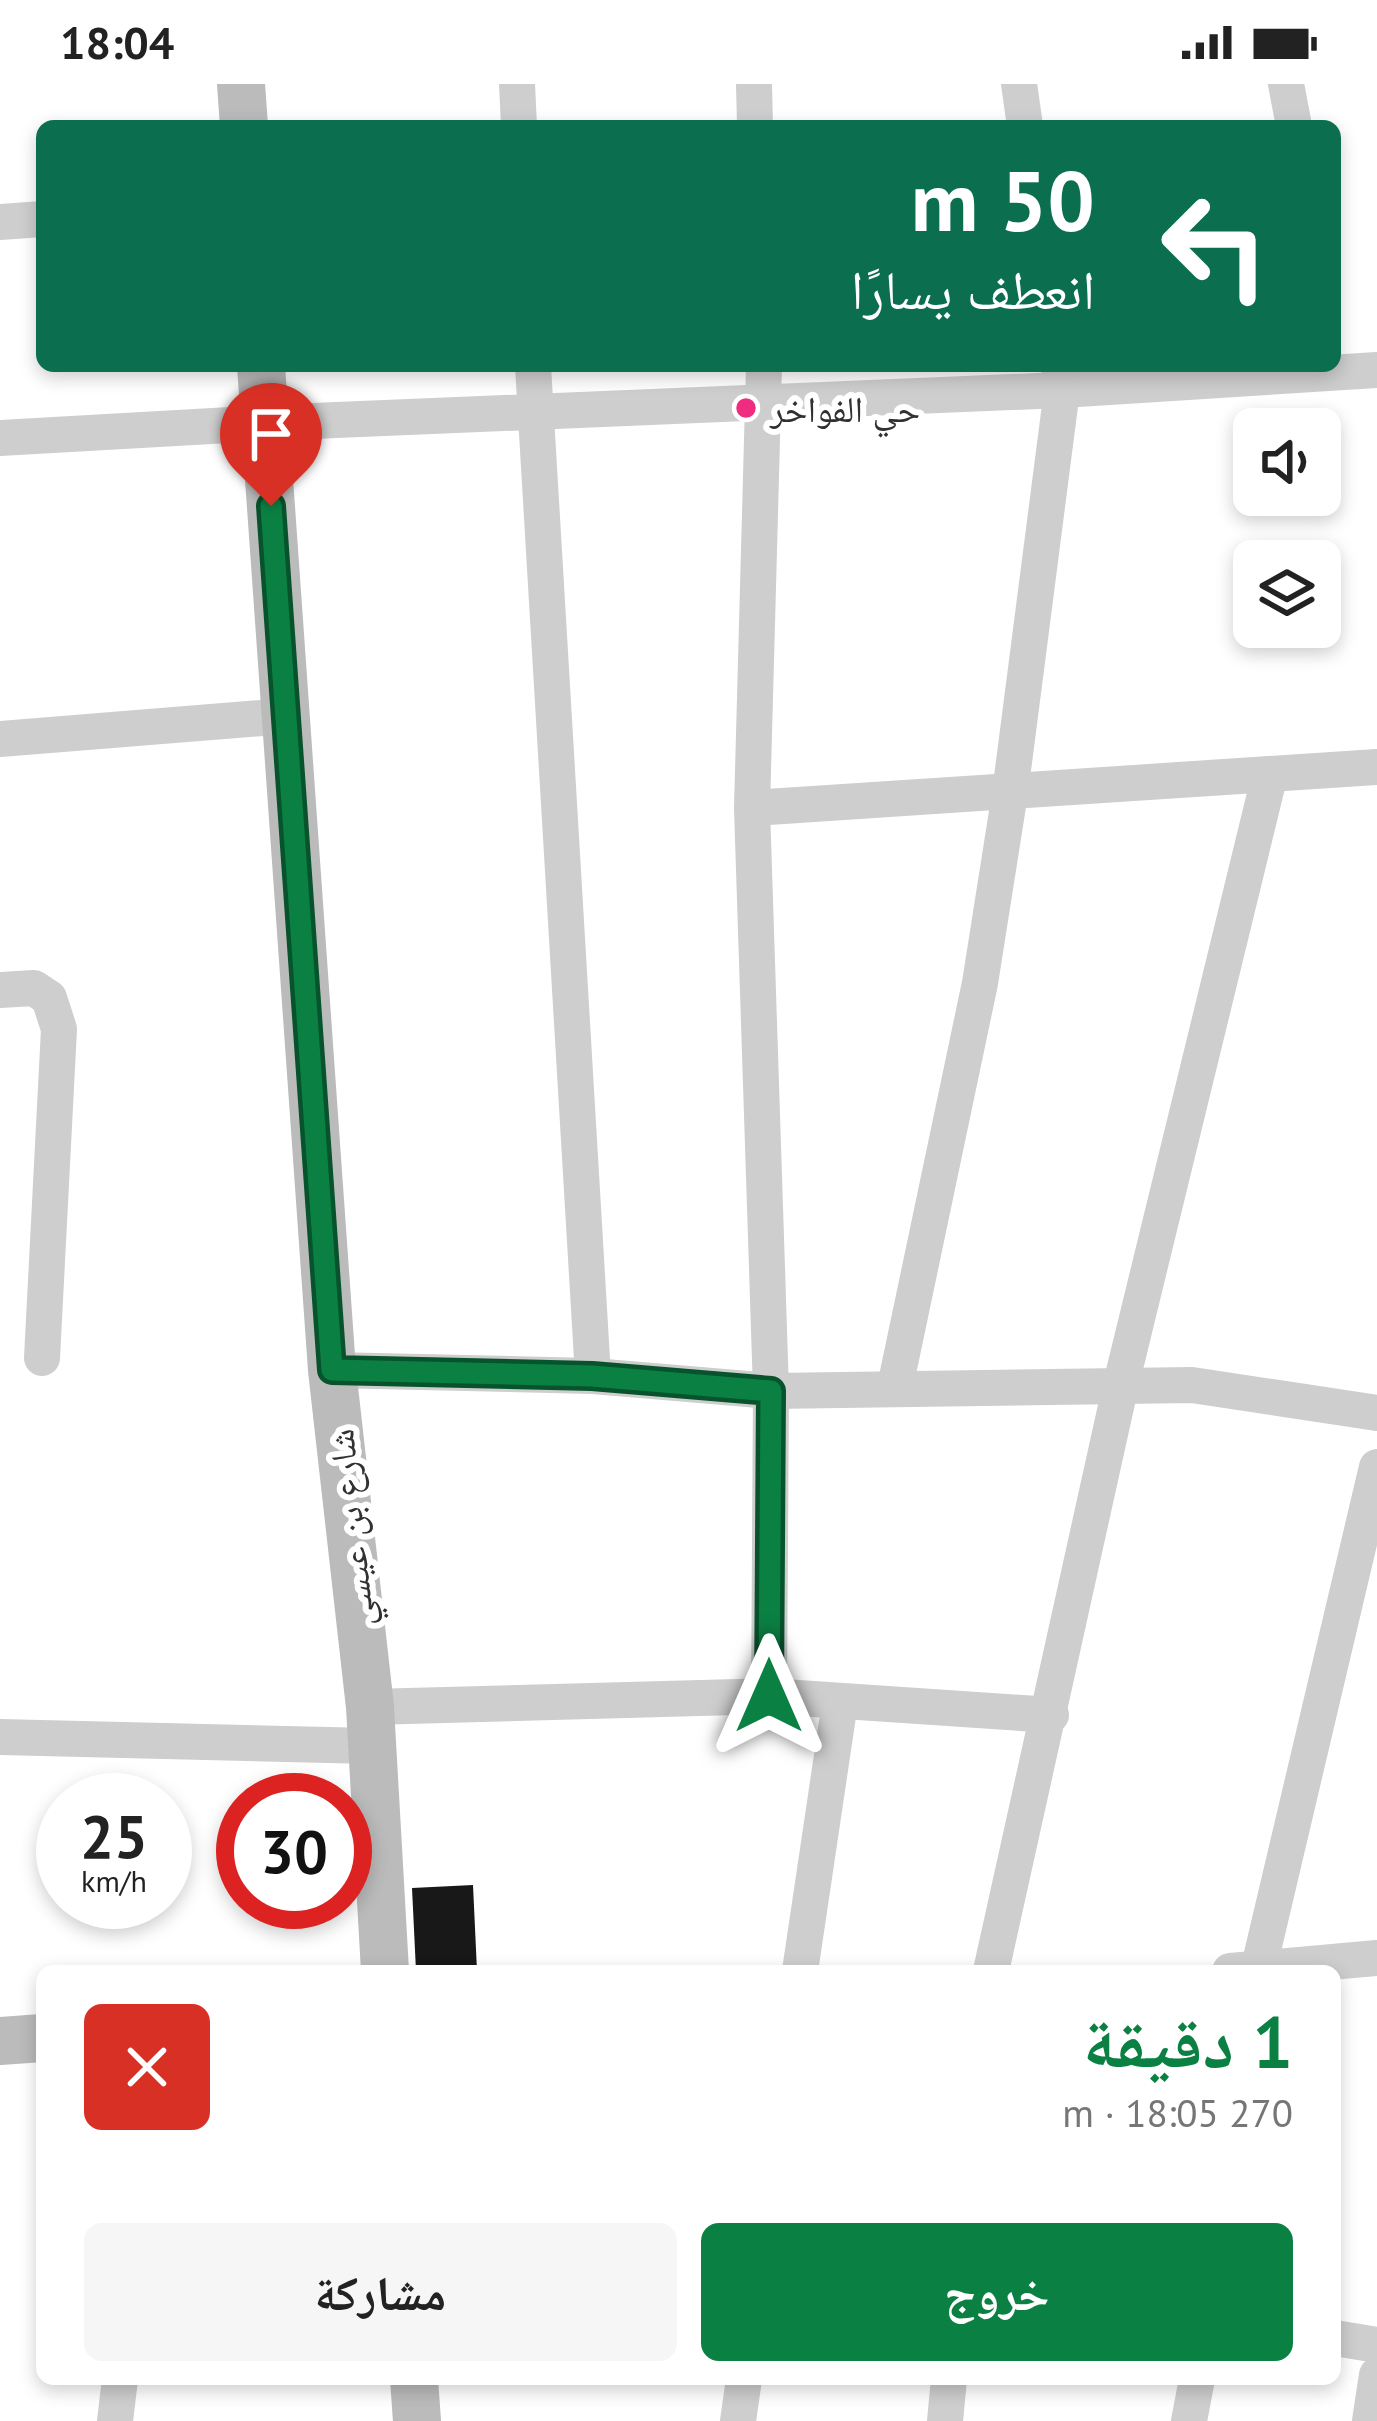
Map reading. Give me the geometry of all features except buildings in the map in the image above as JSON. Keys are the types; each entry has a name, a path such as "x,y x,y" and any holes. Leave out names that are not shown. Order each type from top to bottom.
{"street":[{"path":"241,84 244,120"},
{"path":"517,84 519,120"},
{"path":"754,84 755,120"},
{"path":"1019,84 1024,120"},
{"path":"1286,84 1293,120"},
{"path":"0,222 36,219"},
{"path":"1341,367 1377,370"},
{"name":"شارع بن عيسي","path":"261,372 332,1370 371,1726 385,1965"},
{"path":"533,372 592,1376"},
{"path":"0,438 536,411 764,384 1211,372"},
{"path":"896,1387 980,983 1010,793 1061,378"},
{"path":"764,384 752,808 771,1391 769,1696"},
{"path":"0,739 286,716"},
{"path":"752,808 1377,767"},
{"path":"993,1965 1121,1384 1270,774"},
{"path":"0,990 34,988 49,998 59,1029 42,1358"},
{"path":"332,1370 592,1376 771,1391 1121,1384 1226,1387 1377,1413"},
{"path":"1259,1965 1377,1467"},
{"path":"0,1738 371,1726 769,1696 1051,1715"},
{"path":"801,1965 840,1702"},
{"path":"1308,1965 1377,1958"},
{"path":"0,2041 36,2038"},
{"path":"1341,2339 1377,2344"},
{"path":"1370,2421 1377,2375"},
{"path":"115,2421 119,2385"},
{"path":"414,2385 417,2421"},
{"path":"738,2421 743,2385"},
{"path":"945,2421 948,2385"},
{"path":"1190,2421 1196,2385"}],"place":[{"name":"حي الفواخر","path":"746,408"}],"route":[{"path":"271,506 332,1370 592,1376 771,1391 769,1696"}]}
